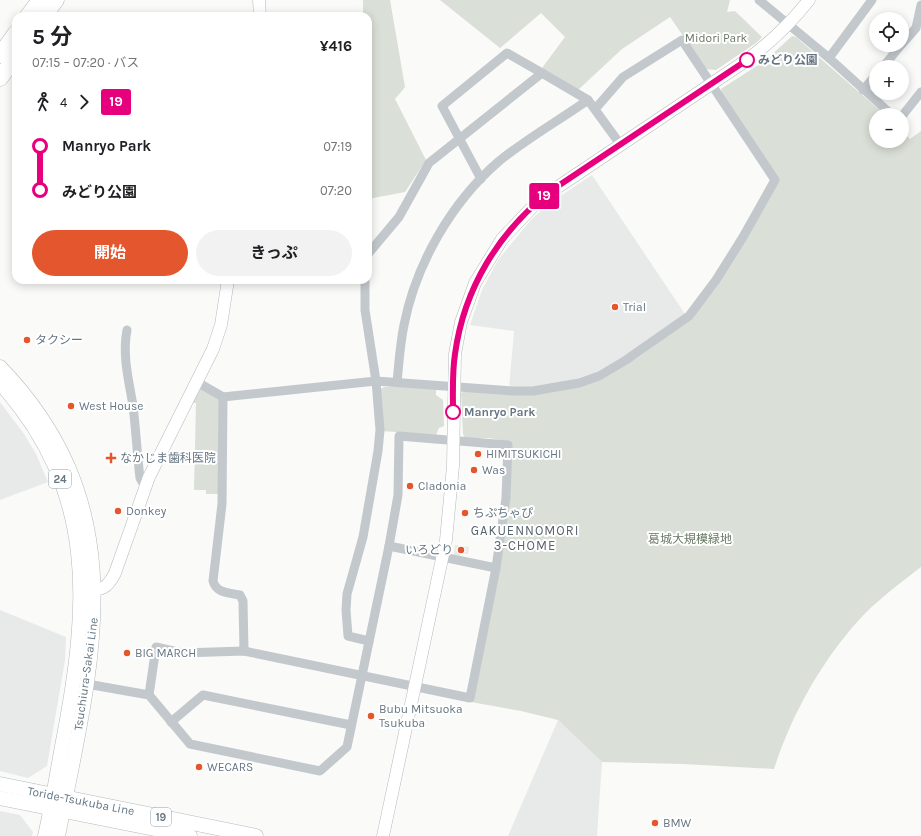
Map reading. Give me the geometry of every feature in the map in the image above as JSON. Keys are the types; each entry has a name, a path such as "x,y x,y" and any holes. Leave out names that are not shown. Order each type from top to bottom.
{"highway":[{"path":"31,12 40,0"},
{"path":"47,12 56,0"},
{"path":"0,55 12,38"},
{"path":"0,78 12,62"}],"main road":[{"name":"Tsuchiura-Sakai Line","path":"0,367 33,404 49,428 74,480 84,511 90,540 88,590 81,617 77,667 58,803 58,836"},
{"name":"Tsuchiura-Sakai Line","path":"0,383 21,406 37,430 52,458 63,484 72,514 78,542 88,590 93,625 87,684 58,803 45,836"},
{"name":"Toride-Tsukuba Line","path":"0,784 58,803 190,836"},
{"name":"Toride-Tsukuba Line","path":"0,798 58,803 256,836"}],"street":[{"path":"259,0 260,12"},
{"path":"759,0 829,58 884,108"},
{"path":"383,836 443,556 452,493 454,440 454,354 461,322 475,283 491,254 517,221 540,199 764,47 788,25 809,0"},
{"path":"829,58 872,0"},
{"path":"909,36 916,28 921,5"},
{"path":"198,382 222,397 376,381 512,391 533,390 579,383 600,376 626,360 689,316 716,280 743,237 775,180 682,40 623,77 596,108"},
{"path":"889,60 895,52"},
{"path":"481,179 442,106 508,54 588,100 596,108 620,144"},
{"path":"372,249 399,217 429,164 461,140 542,73"},
{"path":"864,90 869,84"},
{"path":"908,108 921,92"},
{"path":"397,382 404,326 418,279 447,222 460,203 481,179 517,147 588,100"},
{"path":"88,590 103,589 108,586 115,573 145,487 213,350 221,325 227,284"},
{"path":"365,284 365,310 376,381 380,430 378,451 363,537 347,594 346,610 348,636 369,641"},
{"path":"127,330 124,343 133,406 140,478 145,487"},
{"path":"222,397 222,504 213,580 214,586 218,590 240,595 243,601 244,651"},
{"path":"87,684 149,695 190,744 320,771 346,747 362,675 389,546 398,495 399,436 508,445 506,498 496,568 470,698 415,686 362,675 244,651 182,653 156,647 149,695"},
{"path":"389,546 496,568"},
{"path":"171,722 203,695 351,725"}],"shaded area":[{"path":"592,175 685,314 646,344 595,373 575,379 532,388 509,389 514,331 470,325 482,290 498,260 530,221 547,205"},
{"path":"0,402 24,434 36,454 48,482 0,500"},
{"name":"いろどり","path":"455,545 469,547 468,554 461,553 460,556 454,555"},
{"path":"0,610 66,637 65,660 47,766 28,778 0,771"},
{"path":"558,720 602,762 597,836 508,836"},
{"path":"0,811 20,815 33,832 32,836 0,836"}],"green space":[{"path":"363,0 390,0 405,87 395,99 426,160 405,192 372,198 372,12 363,12"},
{"name":"Midori Park","path":"440,0 730,0 727,12 735,11 762,37 756,43 716,70 706,69 670,17 622,49 578,90 542,68 565,37 541,13 500,48"},
{"name":"葛城大規模緑地","path":"792,36 796,37 877,108 869,108 869,148 909,148 909,138 910,139 921,131 921,567 888,592 865,613 844,637 808,690 789,729 774,769 683,764 602,762 558,720 521,711 471,702 503,549 510,500 512,442 489,438 465,438 463,434 461,393 465,391 530,395 610,373 637,358 688,321 744,242 779,180 723,95 721,89 766,60"},
{"name":"Manryo Park","path":"396,386 436,388 436,395 443,400 444,426 439,428 436,435 382,431 379,390 384,387"},
{"path":"198,388 201,388 219,400 219,494 206,494 206,490 194,490 196,403 191,403"}],"bus line":[{"name":"19","path":"453,412 454,354 466,306 483,267 502,239 517,221 527,210 552,190 747,60"}],"place":[{"name":"みどり公園","path":"747,60"},
{"name":"Trial","path":"615,307"},
{"name":"タクシー","path":"27,340"},
{"name":"West House","path":"71,406"},
{"name":"Manryo Park","path":"453,412"},
{"name":"HIMITSUKICHI","path":"478,454"},
{"name":"なかじま歯科医院","path":"111,458"},
{"name":"Was","path":"474,470"},
{"name":"Cladonia","path":"410,486"},
{"name":"Donkey","path":"118,511"},
{"name":"ちぷちゃぴ","path":"465,513"},
{"name":"いろどり","path":"461,550"},
{"name":"BIG MARCH","path":"127,653"},
{"name":"Bubu Mitsuoka Tsukuba","path":"371,716"},
{"name":"WECARS","path":"199,767"},
{"name":"BMW","path":"655,823"}],"district":[{"name":"GAKUENNOMORI 3-CHOME","path":"525,538"}]}
